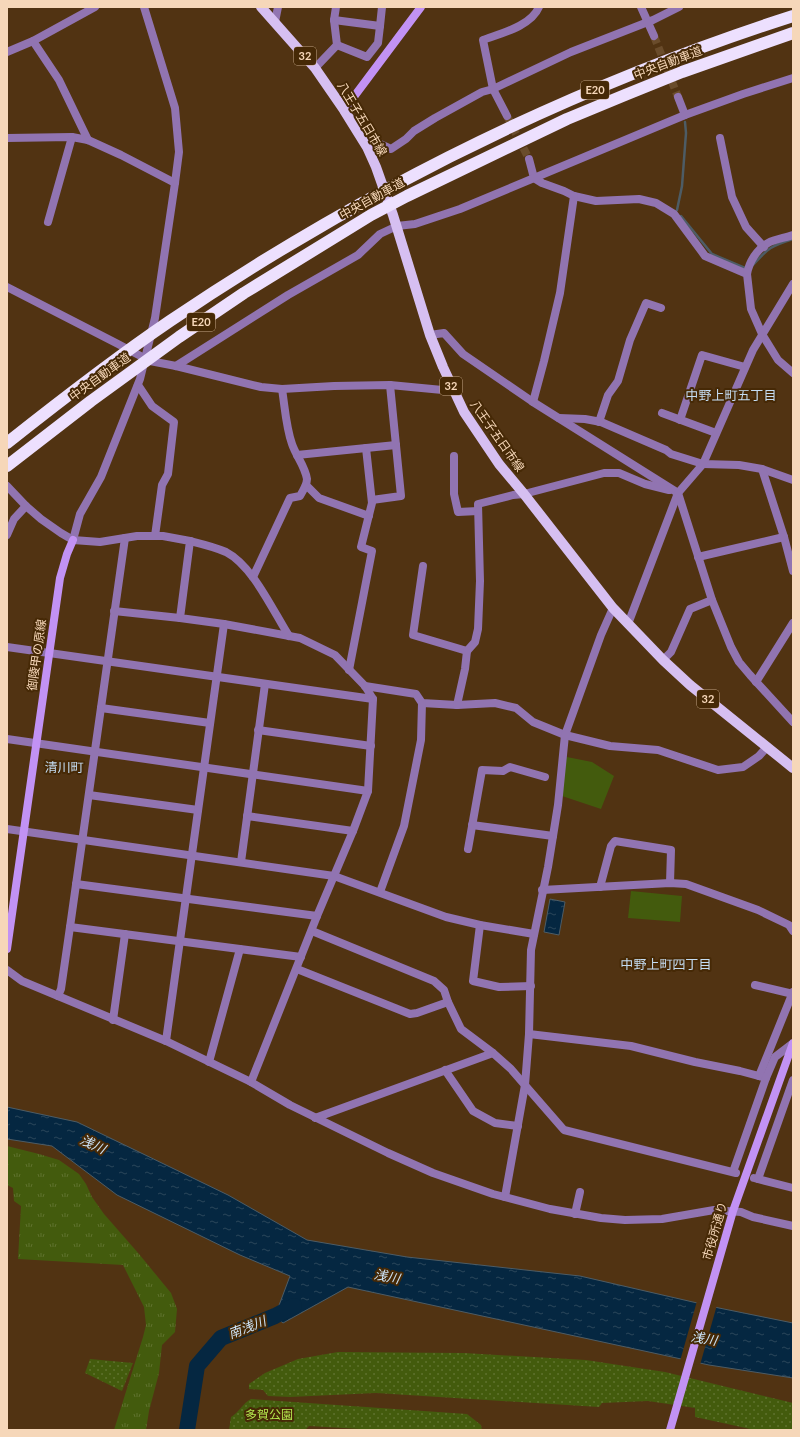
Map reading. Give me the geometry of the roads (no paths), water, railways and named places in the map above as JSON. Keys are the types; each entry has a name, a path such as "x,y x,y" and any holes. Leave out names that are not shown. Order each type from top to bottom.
{"highway":[{"name":"中央自動車道","path":"7,443 80,386 168,322 294,242 364,201 507,129 575,99 683,55 793,16"},
{"name":"中央自動車道","path":"7,466 90,400 179,337 244,293 371,215 515,143 624,95 682,72 793,33"}],"main road":[{"name":"八王子五日市線","path":"262,7 315,68 367,147 376,167 397,226 430,335 453,391 464,412 499,464 613,608 628,624 690,685 793,768"}],"street":[{"path":"7,52 33,41 94,7"},
{"name":"御陵甲の原線","path":"7,949 60,578 80,514 101,477 139,382 157,304 176,183 178,136 175,108 144,7"},
{"path":"275,22 278,7"},
{"path":"336,7 334,20 337,45"},
{"path":"337,45 367,57 378,43 382,7"},
{"path":"344,110 421,7"},
{"path":"507,116 494,89 483,40 523,23 536,14 540,7"},
{"path":"641,7 654,36"},
{"path":"367,147 378,143 391,149 406,139 414,131 482,92 494,89 571,52 648,22 665,10 679,7"},
{"path":"334,20 380,26"},
{"path":"33,41 59,80 88,140"},
{"path":"315,68 337,45"},
{"path":"176,366 288,295 358,255 380,234 397,226 416,224 460,208 685,116 743,94 793,78"},
{"path":"678,98 685,116"},
{"path":"7,138 72,137 88,140 122,155 176,183"},
{"path":"48,222 72,137"},
{"path":"720,138 732,197 746,227 764,247"},
{"path":"529,159 534,178 542,183 574,196 596,201 639,200 656,203 674,214 705,256 747,274"},
{"path":"533,402 560,293 574,196"},
{"path":"793,235 768,243 751,261 747,274 751,309 762,334 778,360 793,373"},
{"path":"628,624 678,493 703,464 752,350 793,284"},
{"path":"7,287 118,344 145,360 261,387 282,389 390,385 453,391"},
{"path":"599,422 608,395 618,381 630,340 646,303 661,308"},
{"path":"430,335 444,333 463,354 533,402 678,493 712,600 731,647 739,662 793,722"},
{"path":"680,420 702,355 745,368"},
{"path":"139,382 152,406 174,422 168,474 162,485 155,536"},
{"path":"372,500 401,496 390,385"},
{"path":"253,577 290,498 300,496 307,480 304,468 292,446 287,429 282,389"},
{"path":"662,413 716,433"},
{"path":"558,418 585,419 599,422 666,450 671,454 703,464 739,465 762,469 793,480"},
{"path":"297,455 396,445"},
{"path":"350,670 372,551 361,547 372,500 366,448"},
{"path":"454,456 454,494 458,512 478,511"},
{"path":"762,469 784,537 793,571"},
{"path":"457,705 465,669 467,651 475,642 478,629 480,581 478,504 498,498 524,494 608,472 619,473 645,484 678,493"},
{"path":"306,485 319,498 369,516"},
{"path":"7,486 26,506 61,533 73,540 100,542 136,536 155,536 190,541 225,552 237,560 253,577 289,636"},
{"path":"7,535 14,519 26,506"},
{"path":"698,557 784,537"},
{"path":"58,996 61,989 83,839 125,538"},
{"path":"180,618 190,541"},
{"path":"423,566 413,635 467,651"},
{"path":"663,660 671,652 690,609 712,600"},
{"path":"505,1197 525,1085 529,1034 531,950 558,805 565,735 601,634 613,608"},
{"path":"114,611 224,624 300,638 334,655 365,686 373,699 368,791 251,1082"},
{"path":"756,682 793,623"},
{"path":"166,1041 224,624"},
{"path":"7,647 373,699"},
{"path":"241,862 264,684"},
{"path":"365,686 416,694 422,703 421,740 404,826 380,892"},
{"path":"422,703 457,705 495,703 516,708 533,722 565,735 610,746 658,750 718,770 743,767 759,756 767,747"},
{"path":"101,708 210,723"},
{"path":"258,730 371,746"},
{"path":"7,740 368,791"},
{"path":"468,849 482,770 503,771 510,767 545,777"},
{"path":"89,795 198,810"},
{"path":"247,816 353,831"},
{"path":"472,825 553,836"},
{"path":"7,828 334,876 446,917 480,925 534,934"},
{"path":"600,887 611,846 615,841 671,850 670,883"},
{"path":"542,890 670,883 686,884 758,910 789,925 793,930"},
{"path":"76,884 317,916"},
{"path":"480,925 473,981 499,987 531,986"},
{"path":"70,927 301,957"},
{"path":"312,931 434,981 444,990 461,1029 494,1053 511,1069 564,1130 734,1172 762,1077 793,993 755,985"},
{"path":"114,1020 126,934"},
{"path":"209,1062 240,950"},
{"path":"297,969 410,1014 448,1002"},
{"path":"7,970 22,981 166,1041 251,1082 315,1118 433,1173 505,1197 575,1214 613,1219 638,1220 671,1218 707,1210 732,1214 741,1212 753,1217 793,1226"},
{"path":"529,1034 631,1046 762,1077"},
{"path":"762,1077 775,1057 793,1043"},
{"name":"市役所通り","path":"672,1426 732,1214 793,1043"},
{"path":"315,1118 494,1053"},
{"path":"445,1070 473,1110 495,1123 518,1126"},
{"path":"793,1080 756,1178 793,1188"},
{"path":"575,1214 580,1192"}],"water":[{"path":"550,899 565,902 559,935 544,932"},
{"name":"浅川","path":"7,1107 77,1122 228,1195 307,1240 407,1257 580,1276 719,1308 793,1323 793,1378 709,1365 348,1287 283,1323 275,1316 290,1276 240,1255 117,1195 52,1146 7,1139"}],"waterway":[{"path":"677,210 682,186 686,133 685,122"},
{"path":"681,216 712,254 745,268"},
{"path":"753,265 770,248 793,239"},
{"name":"南浅川","path":"187,1430 197,1366 221,1338 275,1316 294,1306"}],"tunnel":[{"path":"654,36 678,97"},
{"path":"507,116 529,159"}],"district":[{"name":"中野上町五丁目","path":"731,395"},
{"name":"清川町","path":"64,767"},
{"name":"中野上町四丁目","path":"666,964"}],"park label":[{"name":"多賀公園","path":"269,1415"}]}
